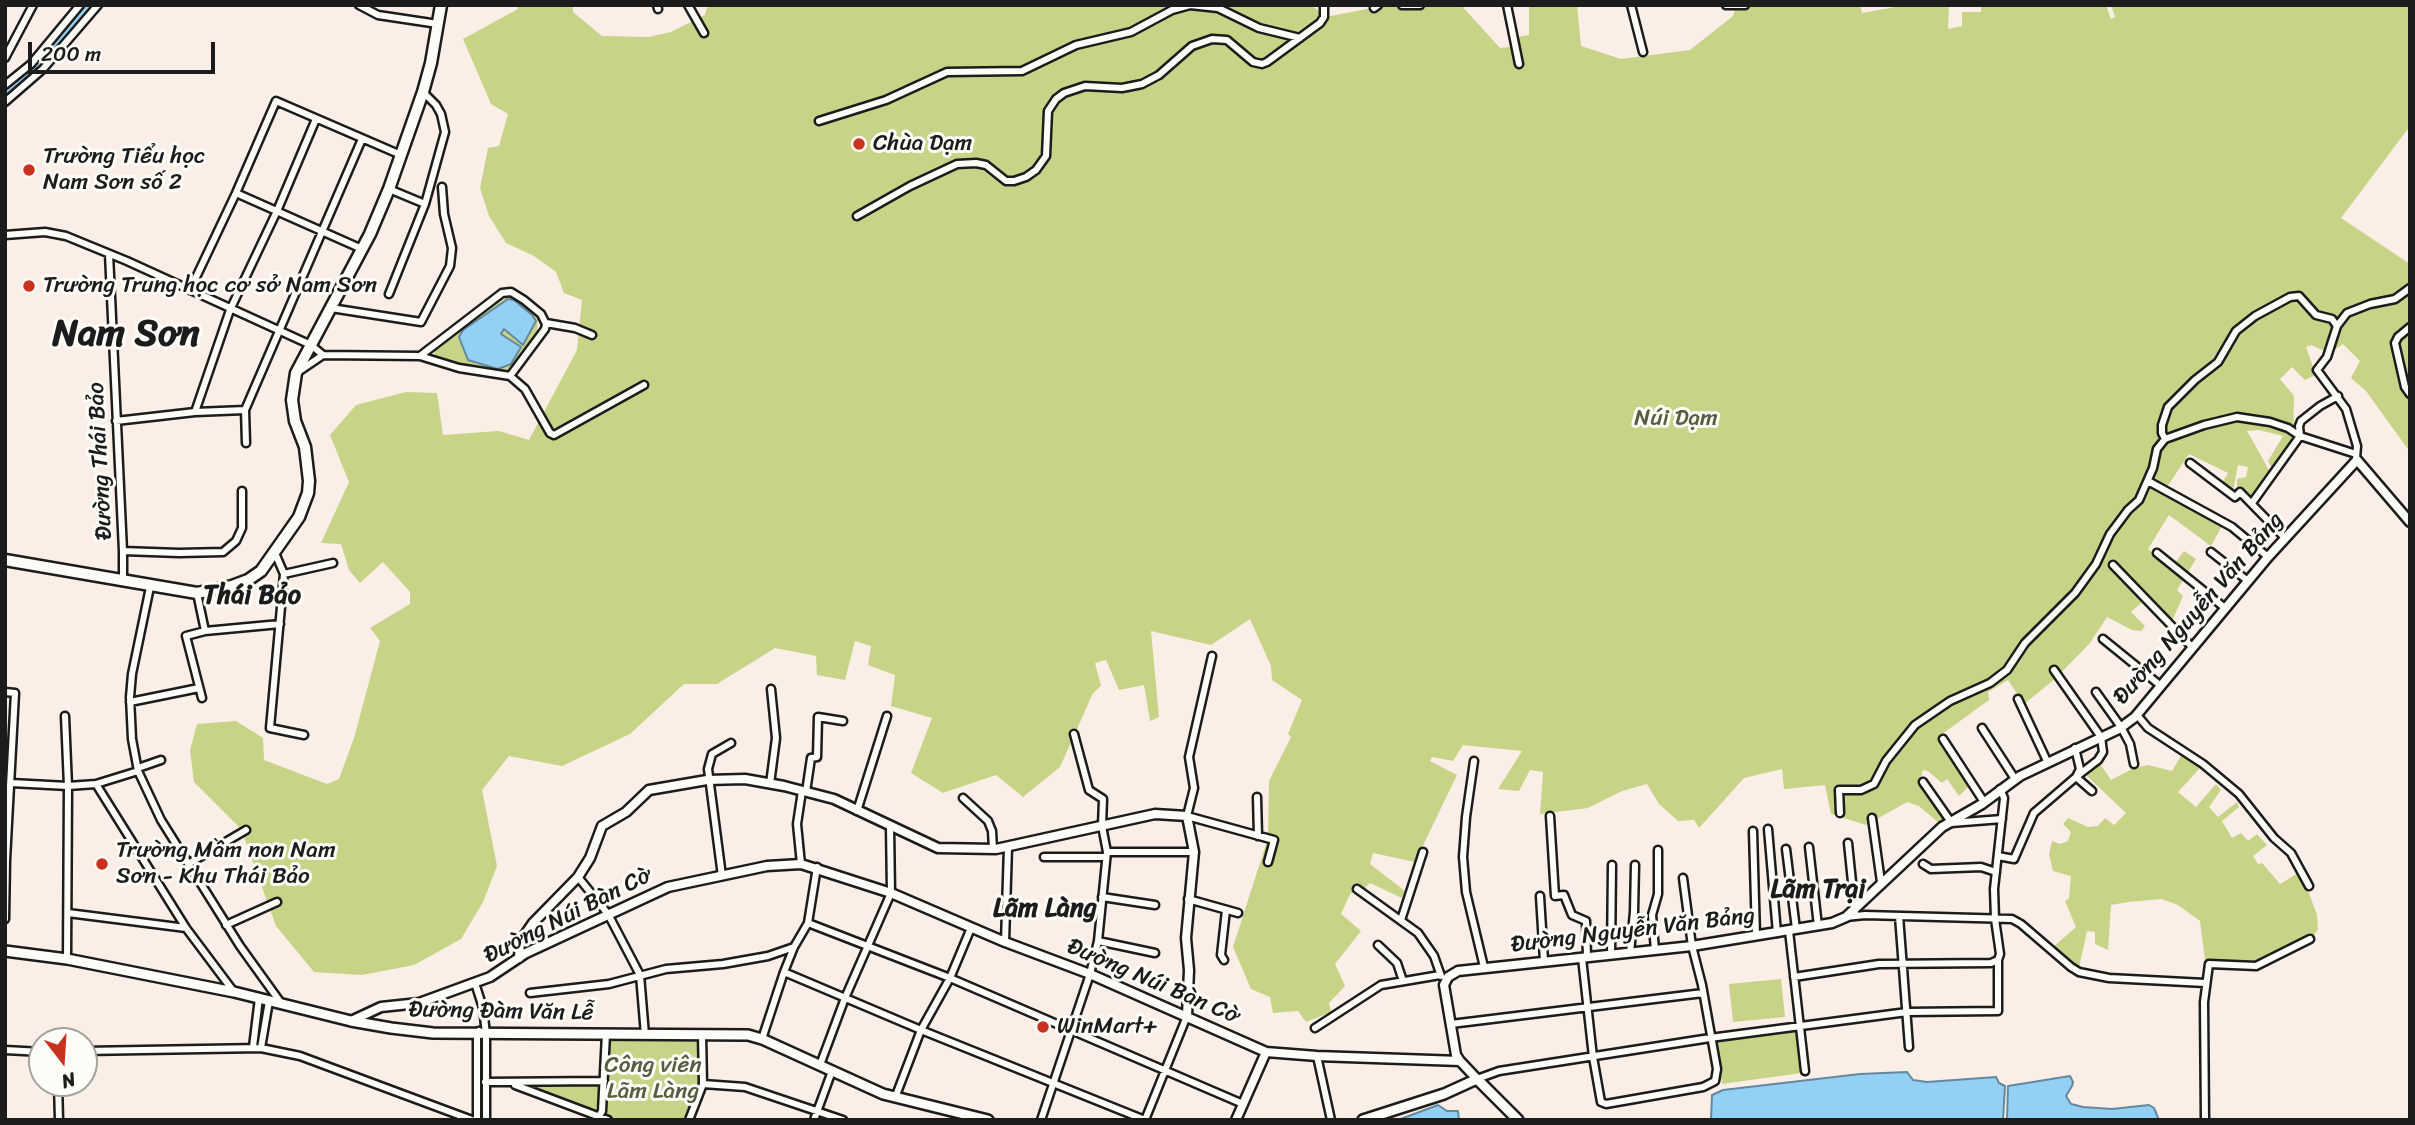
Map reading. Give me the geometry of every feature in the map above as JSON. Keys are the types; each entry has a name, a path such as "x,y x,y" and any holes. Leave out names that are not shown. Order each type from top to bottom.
{"main road":[{"path":"5,560 197,593 219,590 248,580 261,571 299,517 308,493 305,447 295,421 292,400 296,373 362,249 389,189 423,92 442,5"},
{"name":"Đường Đàm Văn Lễ","path":"5,951 67,959 234,992 351,1021 433,1033 482,1031 748,1035 895,1098 988,1120"},
{"path":"1363,1120 1444,1094 1477,1079 1518,1120"}],"street":[{"path":"5,58 33,5"},
{"path":"5,85 40,54 80,5"},
{"path":"5,102 43,69 98,5"},
{"path":"359,5 378,15 438,24"},
{"path":"688,5 704,33"},
{"path":"819,121 886,100 947,72 1022,71 1076,44 1131,32 1172,10 1189,5 1219,8 1259,28 1300,38"},
{"path":"857,216 910,186 957,164 986,165 1009,181 1031,174 1047,152 1048,111 1056,99 1071,89 1089,85 1122,88 1142,84 1158,75 1192,46 1207,40 1227,40 1249,60 1262,64 1323,20 1324,5"},
{"path":"1402,5 1419,5"},
{"path":"1507,5 1519,64"},
{"path":"1631,5 1643,52"},
{"path":"1726,5 1745,5"},
{"path":"388,294 425,204 444,132 436,104 423,92"},
{"path":"190,289 276,101 401,155"},
{"path":"195,412 230,310 277,211 316,119"},
{"path":"246,443 246,410 362,139"},
{"path":"331,308 421,322 450,266 452,248 444,214 442,187"},
{"path":"389,189 425,204"},
{"path":"236,193 362,249"},
{"path":"5,235 45,232 59,234 190,289 230,310 311,345 323,355"},
{"name":"Đường Thái Bảo","path":"109,254 123,582"},
{"path":"2356,457 2357,446 2351,423 2337,396 2317,370 2327,357 2337,326 2347,313 2395,299 2410,288"},
{"path":"419,356 502,293 511,292 541,314 546,323 545,329 510,376"},
{"path":"2165,439 2162,425 2168,407 2218,362 2236,331 2255,316 2290,297 2299,296 2316,315 2332,319 2337,326"},
{"path":"546,323 575,328 592,335"},
{"path":"2410,327 2398,337 2395,344 2405,387 2410,394"},
{"path":"296,373 323,355 419,356 458,368 510,376 525,388 550,433 557,435 644,385"},
{"path":"2252,503 2300,436 2301,421 2337,396"},
{"path":"116,421 195,412 246,410"},
{"path":"1840,813 1839,790 1861,790 1874,784 1886,761 1915,725 1950,701 1990,683 2007,670 2025,643 2075,593 2089,575 2110,534 2139,500 2148,481 2157,449 2165,439 2237,417 2288,428 2300,436 2356,457 2410,522"},
{"name":"Đường Nguyễn Văn Bảng","path":"1444,985 1448,976 1458,971 1692,946 1818,926 1846,917 1950,822 2015,779 2121,727 2137,716 2268,557 2356,457"},
{"path":"2190,463 2235,497 2239,492 2285,538"},
{"path":"2148,481 2232,527 2268,557"},
{"path":"123,551 178,554 223,552 236,541 243,528 242,491"},
{"path":"2211,552 2248,581"},
{"path":"275,553 284,574 270,728 304,734"},
{"path":"2157,553 2225,608"},
{"path":"284,574 333,563"},
{"path":"2113,565 2193,648"},
{"path":"150,587 132,674 130,702 132,739 138,769 160,820 226,925 281,1003"},
{"path":"197,593 205,631"},
{"path":"202,698 186,636 205,631 281,624"},
{"path":"2104,639 2161,686"},
{"path":"783,972 1145,1120 1187,1016 1189,970 1186,937 1194,852 1187,816 1194,788 1189,757 1212,656"},
{"path":"1998,856 2014,859 2034,813 2098,760 2103,752 2101,737 2054,670"},
{"path":"130,702 199,688"},
{"path":"770,783 776,738 771,689"},
{"path":"5,692 15,693 5,919"},
{"path":"2096,692 2130,744 2134,764"},
{"path":"2018,699 2047,761"},
{"path":"65,716 68,786 67,959"},
{"path":"858,811 887,716"},
{"path":"2137,716 2148,728 2203,764 2235,791 2274,838 2291,853 2309,886"},
{"path":"802,863 797,824 811,758 817,757 818,717 843,721"},
{"path":"1982,728 2015,779"},
{"path":"1041,1120 1090,974 1098,941 1107,855 1102,826 1103,799 1089,790 1074,734"},
{"path":"1944,739 1984,802"},
{"path":"722,876 709,761 712,754 731,743"},
{"path":"2075,748 2080,769 2076,777"},
{"path":"11,783 68,786 96,783 161,760"},
{"path":"1474,761 1463,857 1466,892 1484,967"},
{"path":"2076,777 2092,791"},
{"path":"519,958 520,942 533,923 578,877 590,858 601,826 626,812 649,790 710,780 745,779 834,799 938,848 993,849 1156,814 1187,816 1274,841 1268,862"},
{"path":"1923,782 1950,822 2002,819"},
{"path":"96,783 186,928 234,992"},
{"path":"1357,889 1418,933 1434,956 1444,985 1460,1061 1477,1079 1499,1071 1710,1038 1907,1012 1998,1011 1997,960 2000,954 1995,919 1996,872 2004,798 2000,789"},
{"path":"1257,797 1258,836"},
{"path":"963,798 988,821 992,831 993,849"},
{"path":"1550,816 1555,895 1564,895 1572,915 1586,921 1585,958 1593,1057 1601,1101 1606,1104 1703,1087 1716,1079 1717,1069 1692,946 1683,878"},
{"path":"1872,818 1881,883"},
{"path":"820,1065 845,998 891,893 890,827"},
{"path":"188,863 247,830"},
{"path":"1769,830 1777,933"},
{"path":"1753,831 1756,936"},
{"path":"1848,843 1855,911"},
{"path":"1005,942 1008,846"},
{"path":"1809,847 1818,926"},
{"path":"1786,849 1794,976 1805,1071"},
{"path":"1656,950 1652,915 1658,894 1658,850"},
{"path":"1044,857 1194,852"},
{"path":"1401,920 1423,852"},
{"name":"Đường Núi Bàn Cờ","path":"351,1021 382,1006 419,1003 491,977 519,958 668,887 766,866 802,863 891,893 1005,942 1090,974 1266,1052 1460,1061"},
{"path":"1923,864 1931,869 1981,867 1996,872"},
{"path":"1611,955 1612,865"},
{"path":"1630,953 1635,865"},
{"path":"762,1039 783,972 808,923 817,867"},
{"path":"578,877 608,914 640,975 645,1035"},
{"path":"1540,896 1544,961"},
{"path":"1102,897 1155,905"},
{"path":"1188,899 1238,913"},
{"path":"226,925 277,902"},
{"path":"1224,960 1221,955 1226,910"},
{"path":"68,913 186,928"},
{"path":"1899,916 1909,1047"},
{"path":"1846,917 1899,916 2018,922 2079,972 2109,978 2205,983"},
{"path":"808,923 950,978 1243,1104"},
{"path":"895,1098 921,1030 950,978 971,928"},
{"path":"2204,1120 2205,983 2209,964 2256,967 2310,939"},
{"path":"1098,941 1156,953"},
{"path":"1378,945 1396,963 1403,981"},
{"path":"530,993 609,984 666,969 723,964 768,956 794,947"},
{"path":"1794,976 1879,964 1991,963 1997,960"},
{"path":"1315,1028 1381,985 1440,975"},
{"path":"475,983 483,1008 477,1120"},
{"path":"1451,1024 1703,993"},
{"path":"257,1048 264,1000"},
{"path":"482,1031 486,1120"},
{"path":"598,1118 602,1111 606,1034"},
{"path":"689,1120 703,1084 702,1034"},
{"path":"98,1051 257,1048 300,1056 471,1120"},
{"path":"5,1050 28,1051"},
{"path":"1236,1120 1266,1052"},
{"path":"1317,1056 1331,1120"},
{"path":"814,1120 832,1071"},
{"path":"485,1082 604,1081"},
{"path":"510,1083 608,1120"},
{"path":"703,1084 745,1087 843,1120"},
{"path":"58,1097 58,1120"}],"green space":[{"name":"Núi Dạm","path":"517,5 573,5 573,12 602,36 649,37 671,32 705,15 707,8 712,5 1311,5 1326,17 1387,5 1461,5 1500,48 1519,46 1517,37 1529,35 1529,5 1577,5 1581,46 1621,59 1690,50 1733,16 1736,5 1860,5 1862,13 1907,5 1949,5 1948,29 1962,26 1962,12 1981,12 1981,5 2106,5 2111,19 2115,17 2111,5 2410,5 2410,126 2341,218 2410,264 2410,452 2366,391 2351,378 2360,361 2343,344 2329,353 2311,345 2306,347 2316,375 2305,380 2292,367 2280,379 2294,396 2293,441 2272,468 2268,461 2283,436 2259,430 2247,431 2269,470 2249,497 2237,489 2237,479 2246,477 2248,467 2238,465 2233,491 2222,483 2228,473 2189,454 2163,493 2222,526 2211,546 2169,515 2148,549 2170,570 2184,551 2196,559 2177,590 2183,596 2172,621 2149,596 2131,612 2145,626 2141,631 2132,630 2107,617 2090,643 2055,679 2024,704 2008,680 1988,692 1989,700 1938,737 1969,786 1959,796 1947,779 1942,783 1923,770 1920,780 1947,819 1939,823 1919,806 1907,802 1866,825 1831,814 1825,785 1784,789 1782,769 1744,778 1699,828 1694,820 1678,821 1659,804 1647,784 1622,791 1588,808 1540,814 1543,772 1530,770 1519,791 1498,789 1522,751 1463,745 1453,761 1432,757 1430,761 1457,775 1415,862 1373,853 1370,864 1405,891 1402,898 1370,883 1350,894 1341,914 1361,931 1335,964 1345,986 1329,1003 1331,1012 1306,1022 1298,1011 1273,1013 1270,997 1251,989 1233,947 1268,838 1269,781 1291,737 1288,734 1302,700 1272,680 1271,666 1250,619 1211,645 1151,631 1159,717 1150,721 1144,685 1119,690 1106,660 1095,663 1101,686 1093,693 1060,767 1023,797 996,775 943,793 911,773 932,718 891,706 895,675 868,665 871,646 855,641 845,680 817,675 816,656 775,648 717,684 684,684 630,734 562,766 509,756 482,790 497,866 483,902 461,939 414,965 362,975 314,972 276,926 241,829 194,782 190,750 197,724 236,721 263,738 264,760 327,784 339,779 354,738 380,641 370,628 410,604 410,592 383,562 360,583 349,570 341,544 321,543 349,482 330,435 356,405 406,392 437,393 443,435 499,431 529,440 577,350 582,300 564,293 556,272 534,256 506,243 489,216 480,188 488,148 499,146 508,114 491,104 463,39 518,9"},
{"path":"512,296 538,319 537,330 512,370 497,371 435,358 434,348 500,299"},
{"path":"2181,756 2200,768 2178,792 2196,807 2216,784 2221,790 2209,807 2218,817 2237,802 2239,807 2222,821 2232,838 2241,833 2248,841 2257,834 2267,845 2253,856 2280,884 2298,873 2306,885 2317,915 2318,929 2312,939 2257,965 2212,961 2207,975 2200,921 2178,905 2162,899 2128,902 2111,905 2108,950 2095,944 2095,932 2087,931 2079,968 2053,947 2076,927 2065,901 2069,898 2071,876 2053,871 2049,854 2052,841 2060,844 2068,841 2071,832 2063,824 2068,818 2088,827 2098,826 2105,818 2114,825 2126,813 2087,776 2100,764 2111,780 2134,768 2148,765 2172,771"},
{"path":"1781,979 1785,1017 1733,1022 1729,984"},
{"path":"1796,1031 1801,1073 1722,1084 1716,1042"},
{"name":"Công viên Lãm Làng","path":"613,1038 697,1041 700,1080 686,1120 608,1118 607,1046"},
{"path":"540,1084 597,1085 601,1088 600,1104 595,1109 587,1109 538,1091 536,1088"}],"water":[{"path":"85,5 94,5 35,74 5,98 5,89 29,70"},
{"path":"508,299 514,300 536,321 523,345 504,329 501,334 521,347 511,364 498,369 468,360 459,337 463,330"},
{"path":"1907,1072 1913,1080 1927,1082 1996,1077 1999,1083 2005,1086 2003,1120 1711,1120 1712,1095 1723,1090 1860,1074"},
{"path":"2070,1076 2073,1082 2066,1096 2071,1104 2112,1109 2149,1105 2154,1108 2159,1120 2007,1120 2008,1086"},
{"path":"1438,1105 1447,1111 1458,1111 1459,1120 1398,1120"}],"place":[{"name":"Chùa Dạm","path":"859,144"},
{"name":"Trường Tiểu học Nam Sơn số 2","path":"29,170"},
{"name":"Trường Trung học cơ sở Nam Sơn","path":"29,286"},
{"name":"Trường Mầm non Nam Sơn - Khu Thái Bảo","path":"102,864"},
{"name":"WinMart+","path":"1043,1027"}],"district":[{"name":"Nam Sơn","path":"126,336"},
{"name":"Thái Bảo","path":"252,596"},
{"name":"Lãm Trại","path":"1818,890"},
{"name":"Lãm Làng","path":"1045,909"}]}
